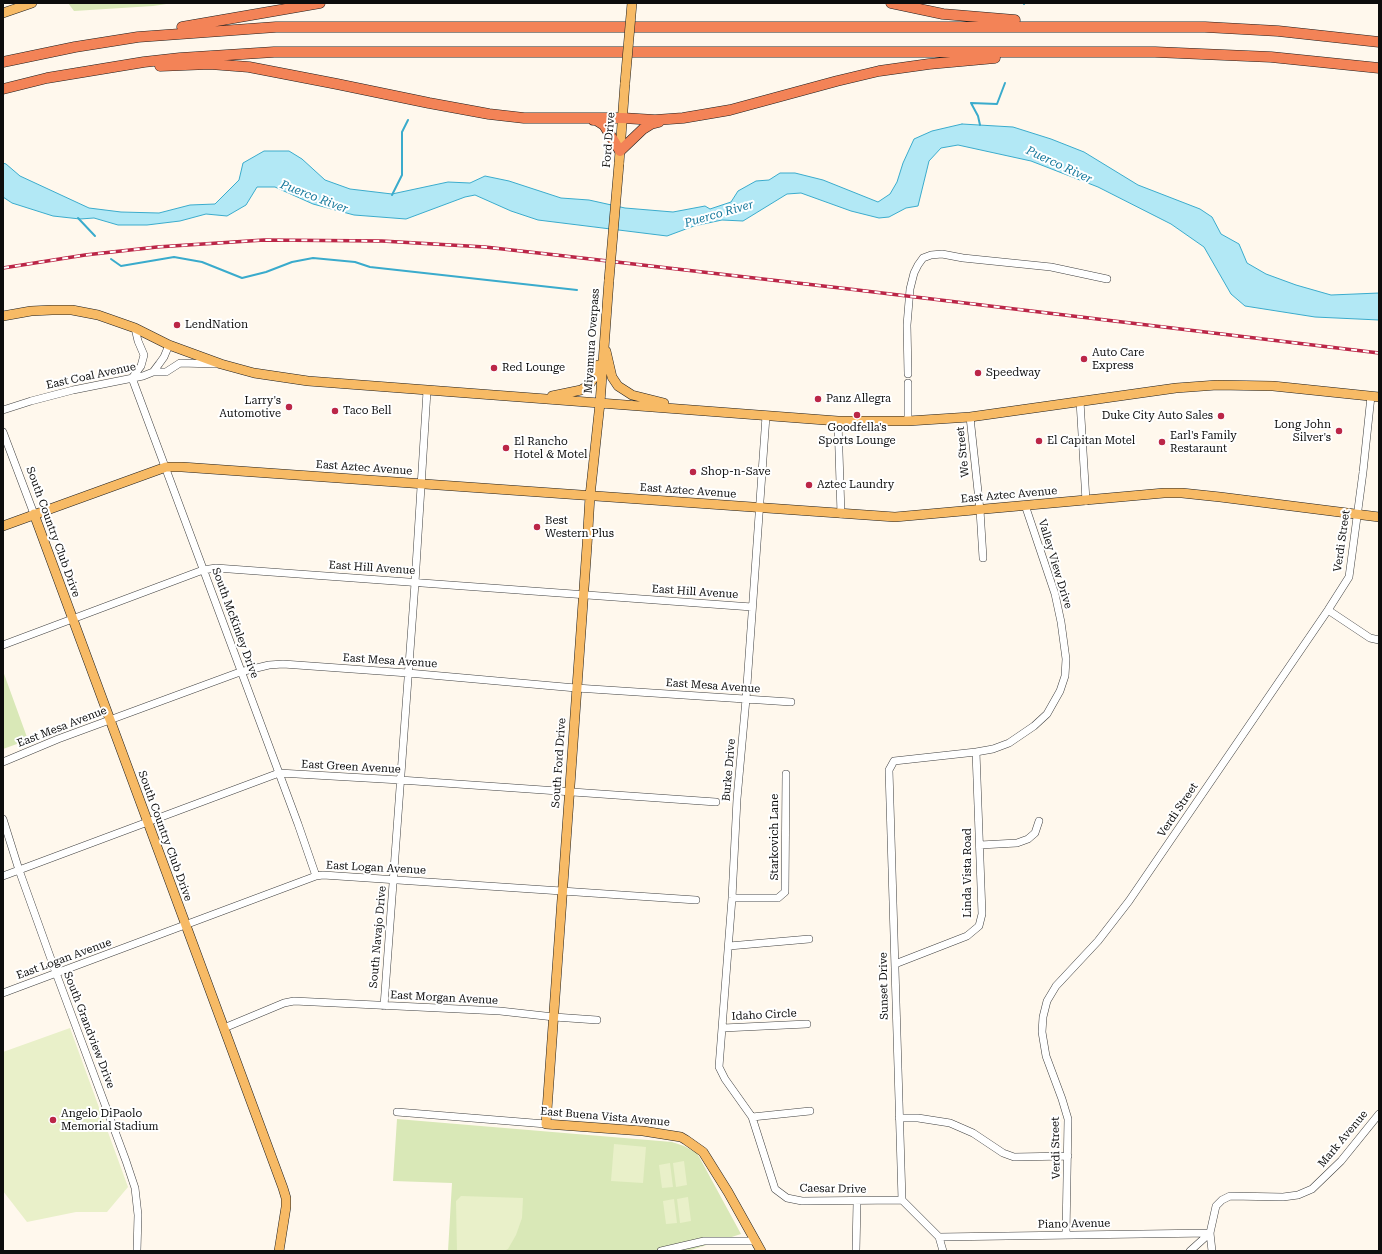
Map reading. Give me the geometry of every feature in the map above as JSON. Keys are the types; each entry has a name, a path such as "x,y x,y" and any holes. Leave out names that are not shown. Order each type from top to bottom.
{"highway":[{"path":"3,62 75,46 320,3"},
{"path":"891,3 943,14 995,19 1125,26"},
{"path":"75,46 138,37 276,27 1205,27 1278,31 1379,42"},
{"path":"3,88 93,70 180,58 274,52 1155,52 1270,56 1379,68"},
{"path":"576,118 596,120 604,125 620,150 633,137 651,124 730,110 879,71 943,62 1082,52"},
{"path":"93,70 210,64 249,67 489,114 524,118 623,118 655,120 683,118"}],"main road":[{"path":"3,13 32,3"},
{"name":"Ford Drive","path":"609,280 632,3"},
{"name":"Miyamura Overpass","path":"600,403 609,280"},
{"path":"3,316 31,311 72,310 98,315 135,328 169,345 221,364 254,373 308,381 838,421 908,421 970,417 1176,388 1217,385 1273,386 1375,397"},
{"path":"516,397 552,396 573,393 589,385 596,375 604,342"},
{"path":"604,342 612,377 618,386 623,390 632,395 651,401 723,413"},
{"name":"South Ford Drive","path":"546,1124 590,496 600,403"},
{"name":"East Aztec Avenue","path":"3,526 166,468 182,467 895,518 1164,493 1182,493 1220,497 1379,517"},
{"name":"South Country Club Drive","path":"34,514 286,1198 279,1251"},
{"name":"East Buena Vista Avenue","path":"546,1124 643,1131 681,1136 704,1152 761,1251"}],"street":[{"path":"908,374 907,325 910,289 914,274 923,258 931,255 942,254 963,258 1051,266 1107,279"},
{"path":"132,378 141,366 144,355 138,341 135,328"},
{"name":"East Coal Avenue","path":"3,410 72,390 143,376 153,372 164,357 169,345"},
{"path":"153,372 166,372 180,363 221,364"},
{"name":"South McKinley Drive","path":"132,378 316,876"},
{"path":"908,383 908,421"},
{"name":"South Navajo Drive","path":"384,1006 415,583 427,391"},
{"name":"Verdi Street","path":"1066,1235 1068,1119 1062,1098 1046,1056 1042,1032 1043,1017 1047,1001 1056,986 1098,941 1129,901 1349,577 1375,397"},
{"path":"1080,402 1086,500"},
{"name":"Burke Drive","path":"752,1117 725,1079 719,1067 729,946 737,799 746,699 766,416"},
{"name":"We Street","path":"970,417 984,558"},
{"path":"838,421 841,514"},
{"name":"South Country Club Drive","path":"3,432 34,514"},
{"name":"Valley View Drive","path":"889,770 894,761 976,752 993,749 1008,743 1034,726 1047,714 1054,704 1065,676 1066,658 1064,639 1055,594 1025,506"},
{"name":"East Hill Avenue","path":"3,645 203,570 216,568 752,607"},
{"path":"1328,610 1370,638 1379,640"},
{"name":"East Mesa Avenue","path":"3,762 58,739 240,672 269,665 283,664 408,673 576,688 791,702"},
{"name":"Linda Vista Road","path":"895,964 967,936 979,926 982,914 976,752"},
{"name":"Sunset Drive","path":"889,770 902,1200"},
{"name":"East Green Avenue","path":"3,876 279,773 716,802"},
{"name":"Starkovich Lane","path":"732,898 778,898 785,892 786,774"},
{"name":"South Grandview Drive","path":"3,819 19,870 135,1188 138,1215 137,1251"},
{"path":"980,845 1017,843 1028,839 1035,833 1039,821"},
{"name":"East Logan Avenue","path":"3,993 186,926 316,876 323,875 696,900"},
{"path":"729,946 809,939"},
{"name":"East Morgan Avenue","path":"224,1028 284,1003 294,1001 500,1011 597,1020"},
{"name":"Idaho Circle","path":"723,1028 806,1024"},
{"path":"752,1117 810,1111"},
{"name":"East Buena Vista Avenue","path":"396,1112 546,1124"},
{"name":"Mark Avenue","path":"1212,1251 1210,1233 1216,1206 1222,1200 1230,1196 1283,1197 1298,1195 1312,1189 1342,1161 1379,1114"},
{"name":"Caesar Drive","path":"752,1117 775,1189 787,1198 802,1201 857,1202 902,1200"},
{"path":"899,1118 918,1118 950,1123 973,1133 1004,1153 1014,1157 1068,1156"},
{"path":"902,1200 939,1237 943,1251"},
{"path":"856,1251 857,1202"},
{"path":"1190,1251 1210,1233"},
{"name":"Piano Avenue","path":"939,1237 1210,1233"},
{"path":"661,1251 704,1241 756,1241"}],"green space":[{"path":"68,3 173,3 153,6 74,11"},
{"path":"3,671 28,740 3,749"},
{"name":"Angelo DiPaolo Memorial Stadium","path":"70,1028 128,1187 107,1212 76,1212 27,1222 3,1191 3,1052"},
{"path":"397,1119 672,1142 684,1146 697,1153 741,1234 688,1251 448,1251 452,1183 393,1181"},
{"path":"614,1144 646,1147 643,1183 611,1181"},
{"path":"684,1161 687,1185 676,1187 673,1163"},
{"path":"670,1163 673,1187 662,1188 659,1165"},
{"path":"461,1196 523,1198 522,1218 516,1235 508,1249 504,1251 457,1251 456,1201"},
{"path":"688,1197 691,1221 680,1223 677,1199"},
{"path":"674,1199 677,1223 666,1224 663,1201"}],"water":[{"name":"Puerco River","path":"962,124 1013,127 1051,139 1084,152 1138,185 1200,209 1212,217 1221,234 1239,244 1247,263 1266,274 1296,285 1331,295 1379,293 1379,320 1315,317 1245,306 1231,294 1204,247 1171,224 1098,187 1031,161 958,145 941,148 929,161 918,206 906,208 889,217 879,218 851,211 801,193 787,194 743,221 722,220 694,226 667,236 538,220 511,211 475,195 465,197 406,219 354,215 313,204 275,187 257,187 246,205 227,216 206,214 180,221 147,225 118,225 94,218 80,219 53,216 12,203 3,197 3,163 20,176 89,208 121,212 159,213 190,205 215,204 239,180 243,163 264,151 289,151 302,159 325,180 350,189 392,194 448,182 470,183 485,176 509,181 561,198 589,200 625,208 673,212 705,206 710,209 731,202 738,191 756,181 769,180 780,173 795,173 823,180 878,202 890,194 897,182 903,163 914,139 932,131"}],"waterway":[{"path":"980,125 978,116 971,103 997,104 1005,83"},
{"path":"392,195 402,175 402,132 408,120"},
{"path":"78,218 95,236"},
{"path":"111,259 121,266 174,257 202,262 242,278 266,272 292,262 313,258 355,262 370,267 577,290"}],"railway":[{"path":"3,268 85,255 157,247 264,240 382,241 485,247 1379,353"}],"place":[{"name":"LendNation","path":"177,325"},
{"name":"Auto Care Express","path":"1084,359"},
{"name":"Red Lounge","path":"494,368"},
{"name":"Speedway","path":"978,373"},
{"name":"Panz Allegra","path":"818,399"},
{"name":"Larry's Automotive","path":"289,407"},
{"name":"Taco Bell","path":"335,411"},
{"name":"Goodfella's Sports Lounge","path":"857,415"},
{"name":"Duke City Auto Sales","path":"1221,416"},
{"name":"Long John Silver's","path":"1339,431"},
{"name":"El Capitan Motel","path":"1039,441"},
{"name":"Earl's Family Restaraunt","path":"1162,442"},
{"name":"El Rancho Hotel & Motel","path":"506,448"},
{"name":"Shop-n-Save","path":"693,472"},
{"name":"Aztec Laundry","path":"809,485"},
{"name":"Best Western Plus","path":"537,527"},
{"name":"Angelo DiPaolo Memorial Stadium","path":"53,1120"}]}
